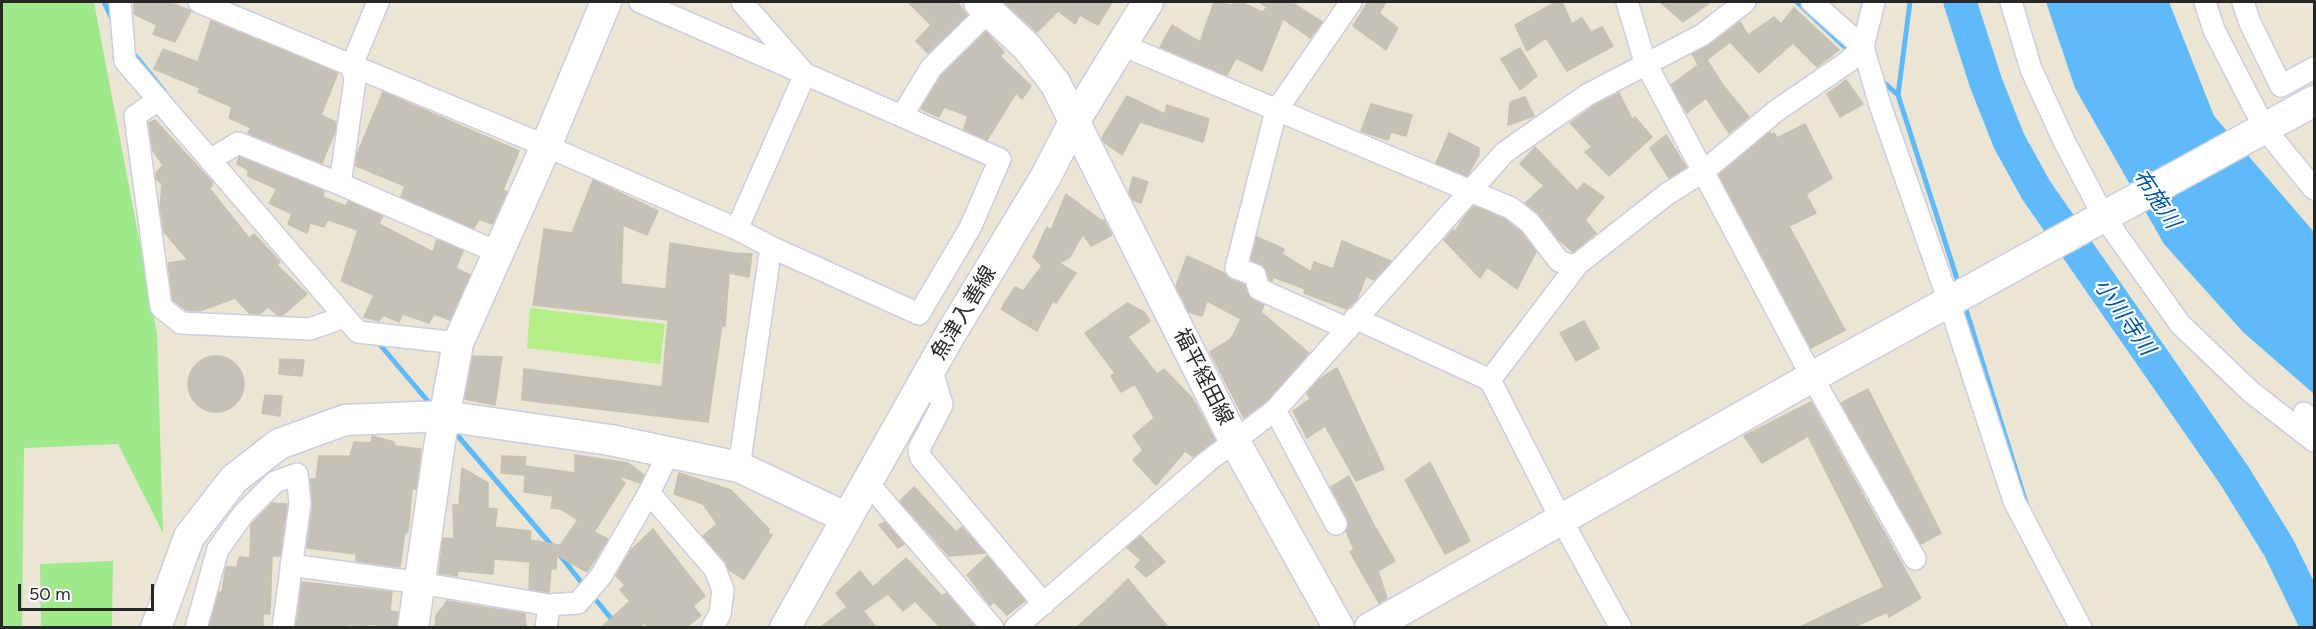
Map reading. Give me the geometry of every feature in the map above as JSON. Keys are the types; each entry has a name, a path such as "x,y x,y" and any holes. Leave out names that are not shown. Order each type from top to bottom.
{"street":[{"path":"120,2 125,61 358,332 458,344"},
{"path":"199,2 546,146 737,229 771,247 919,314 970,228 1000,159 640,2"},
{"path":"340,184 355,80 352,65 378,2"},
{"path":"413,627 444,417 458,344 546,146 606,2"},
{"path":"742,2 805,74"},
{"name":"魚津入善線","path":"785,627 931,368 1045,178 1074,122 1148,2"},
{"path":"1351,2 1276,111 1236,268 1256,275 1259,289 1351,323 1490,380 1561,519 1621,627"},
{"path":"1627,2 1645,63 1812,377 1915,559"},
{"path":"1015,627 1207,462 1275,410 1505,152 1587,95 1702,35 1745,2"},
{"path":"1812,2 1863,47"},
{"path":"1874,2 1863,47 1880,105 1949,302 2014,501 2082,627"},
{"path":"2011,2 2031,69 2065,143 2180,324 2251,392 2314,441"},
{"path":"2205,2 2214,30 2258,132 2314,189"},
{"path":"2243,2 2250,23 2280,86 2314,68"},
{"path":"902,116 931,68 984,7"},
{"name":"福平経田線","path":"984,7 1027,47 1055,82 1236,442 1335,626"},
{"path":"1122,45 1511,208 1530,224 1559,261 1569,265 1578,264"},
{"path":"1490,380 1578,264 1667,194 1704,171 1776,111 1849,61 1863,47"},
{"path":"737,229 805,74"},
{"path":"158,100 135,116 161,307 181,322 310,328 344,317"},
{"path":"1370,627 1812,377 2314,101"},
{"path":"210,160 237,143 340,184 497,252"},
{"path":"739,467 771,247"},
{"path":"931,368 942,405 919,449 921,458 1044,604"},
{"path":"1275,410 1336,524"},
{"path":"156,627 189,537 234,479 279,444 345,420 444,417 610,440 739,467 847,518"},
{"path":"291,565 420,583 549,605 578,603 601,576 649,493 669,452"},
{"path":"196,627 218,549 244,513 276,482 297,474 300,503 283,627"},
{"path":"867,482 993,627"},
{"path":"649,493 716,569 723,590 720,614 712,627"},
{"path":"546,627 549,605"}],"green space":[{"path":"2,2 94,2 157,334 163,533 118,444 24,448 22,628 2,627"},
{"path":"530,308 665,324 660,364 527,348"},
{"path":"113,561 112,627 41,627 40,564"}],"water":[{"name":"布施川","path":"2046,2 2169,2 2214,116 2314,232 2314,394 2243,332 2164,244 2075,88"}],"building":[{"path":"134,2 169,2 191,11 175,42 153,34 157,25 134,14"},
{"path":"908,2 957,2 967,15 928,53 916,41 931,25"},
{"path":"1004,2 1112,2 1098,25 1080,15 1075,24 1058,11 1037,32"},
{"path":"1214,2 1232,5 1240,2 1263,12 1267,7 1259,2 1291,2 1322,22 1310,38 1283,19 1262,71 1236,58 1227,75 1160,47 1172,25 1200,42"},
{"path":"1368,2 1386,2 1379,13 1398,28 1386,50 1353,26"},
{"path":"1556,2 1562,2 1572,24 1582,18 1591,32 1602,27 1613,46 1567,71 1546,38 1527,51 1515,25"},
{"path":"1660,2 1711,2 1683,22"},
{"path":"1794,8 1839,50 1817,67 1793,43 1759,73 1730,42 1707,60 1723,85 1749,117 1729,133 1706,98 1687,113 1671,85 1698,65 1692,54 1710,45 1740,22 1748,35 1774,17 1781,24"},
{"path":"211,21 338,73 321,115 336,122 335,132 322,163 248,133 251,128 229,118 232,107 198,92 200,88 154,69 163,49 198,62"},
{"path":"986,32 1004,52 1000,56 1031,86 1022,99 1016,93 987,140 964,129 968,116 944,107 939,117 921,109 941,76"},
{"path":"1520,48 1537,76 1520,90 1501,59"},
{"path":"1846,80 1863,104 1840,117 1827,94"},
{"path":"383,92 519,151 503,190 507,192 492,224 479,219 474,228 401,197 405,186 356,166 357,154"},
{"path":"1619,93 1632,119 1635,117 1652,137 1609,176 1585,152 1592,147 1570,123 1594,106"},
{"path":"1127,96 1165,114 1167,105 1209,119 1203,142 1140,122 1122,155 1105,143 1102,138"},
{"path":"1525,97 1534,116 1508,125 1510,102"},
{"path":"1371,104 1412,115 1406,136 1391,132 1388,140 1361,131"},
{"path":"155,120 212,182 209,188 249,238 254,234 280,262 277,265 307,294 283,315 278,315 268,307 260,314 249,313 235,298 200,311 186,310 173,300 168,263 188,260 164,232 160,208 162,184 156,179 156,173 163,165 153,151 149,123"},
{"path":"1805,124 1832,178 1806,194 1816,213 1789,226 1845,330 1811,348 1719,175 1770,132 1772,135 1774,133 1777,138"},
{"path":"1449,133 1479,148 1479,155 1467,176 1436,163"},
{"path":"1666,135 1686,167 1669,178 1650,148"},
{"path":"1535,147 1577,191 1584,183 1604,197 1585,220 1596,233 1573,252 1558,239 1538,213 1525,203 1544,186 1520,164"},
{"path":"239,157 324,191 323,197 346,206 348,201 383,216 379,224 433,252 437,240 463,251 456,268 470,275 450,320 434,314 429,323 403,314 399,322 383,315 379,321 364,317 374,295 341,281 358,230 328,220 324,227 310,223 307,233 288,224 292,214 269,203 277,189 248,176 248,170 237,164"},
{"path":"1133,177 1148,182 1141,203 1133,200 1129,192"},
{"path":"593,180 658,211 647,235 623,225 621,284 666,289 670,243 752,254 749,277 729,273 725,326 722,325 708,422 522,400 524,369 662,387 668,320 533,305 544,229 572,233"},
{"path":"1066,194 1102,221 1104,220 1112,235 1091,246 1083,234 1070,257 1059,263 1076,273 1056,303 1053,301 1037,331 1001,309 1015,287 1023,291 1042,266 1033,257 1047,227 1051,230"},
{"path":"1474,206 1504,219 1521,232 1536,252 1517,289 1487,267 1480,278 1444,240 1453,230 1455,232"},
{"path":"1257,237 1284,249 1282,254 1311,272 1314,262 1333,269 1342,241 1391,261 1374,280 1366,276 1357,299 1347,309 1304,293 1305,289 1273,277 1272,281 1270,280 1264,266 1251,260"},
{"path":"1187,256 1245,285 1250,298 1264,305 1261,312 1309,353 1266,401 1244,418 1210,352 1231,339 1241,319 1207,301 1202,316 1189,312 1176,286"},
{"path":"1127,303 1144,312 1150,321 1128,337 1157,374 1164,369 1193,399 1215,440 1193,457 1185,451 1156,485 1133,460 1143,450 1133,436 1154,418 1135,384 1121,392 1111,376 1115,373 1085,333"},
{"path":"1584,321 1599,348 1576,361 1560,333"},
{"path":"216,356 227,358 236,364 242,373 244,384 242,395 236,404 227,410 216,412 205,410 196,404 190,395 188,384 190,373 196,364 205,358"},
{"path":"473,356 502,357 495,405 465,399"},
{"path":"280,359 304,360 302,376 279,374"},
{"path":"1337,368 1384,469 1356,481 1325,426 1307,438 1293,411 1310,399 1307,393 1321,378"},
{"path":"1868,389 1941,533 1921,544 1841,403"},
{"path":"265,395 282,396 280,416 262,413"},
{"path":"1811,402 1921,598 1889,617 1887,612 1854,627 1800,627 1884,587 1808,436 1762,463 1744,436"},
{"path":"372,436 394,442 395,446 421,449 416,489 412,489 408,532 405,532 400,567 356,561 356,554 307,548 313,504 310,479 316,479 319,456 350,456 354,442 371,443"},
{"path":"575,455 628,463 644,475 640,483 617,475 625,483 594,532 608,539 587,572 557,555 556,569 551,569 549,592 529,589 530,562 494,559 493,574 458,571 457,576 439,573 443,538 454,539 453,505 459,505 462,468 488,483 488,508 497,509 495,527 531,531 530,540 559,545 559,547 578,520 561,509 551,508 553,496 524,492 525,475 501,473 502,456 526,457 525,466 575,473"},
{"path":"1430,462 1470,541 1445,554 1405,480"},
{"path":"679,473 731,490 769,529 768,533 772,535 744,579 729,570 725,561 703,536 717,524 703,504 674,494"},
{"path":"1349,476 1395,561 1378,571 1387,598 1379,603 1350,552 1354,550 1346,531 1349,525 1331,487"},
{"path":"914,487 956,532 962,527 985,553 949,556 900,501"},
{"path":"272,503 287,504 280,556 272,556 270,614 263,614 263,627 209,627 219,592 222,592 226,567 237,567 239,557 250,558 251,525"},
{"path":"885,522 904,544 898,548 879,525"},
{"path":"653,529 705,596 693,606 701,616 686,627 649,627 645,623 638,627 602,627 630,601 620,590 625,585 616,576 630,551"},
{"path":"1141,536 1165,562 1146,577 1135,567 1141,560 1127,548"},
{"path":"987,556 1025,601 1007,615 994,602 990,605 967,575"},
{"path":"906,558 942,596 946,593 975,627 940,627 915,601 903,611 888,594 863,611 876,627 821,627 847,607 836,593 860,571 873,587"},
{"path":"1128,579 1168,627 1077,627 1108,599"},
{"path":"302,582 392,592 390,611 398,612 396,627 347,624 347,627 296,627"},
{"path":"447,601 525,614 526,627 435,627 436,616"}],"waterway":[{"path":"104,2 114,23"},
{"path":"1797,2 1850,52"},
{"path":"1898,95 1910,2"},
{"name":"小川寺川","path":"1960,2 1986,83 2009,141 2036,190 2234,475 2279,548 2314,620"},
{"path":"130,49 164,91"},
{"path":"1879,78 1898,95 1959,285"},
{"path":"1964,303 2027,506"},
{"path":"376,340 432,406"},
{"path":"452,429 553,547"},
{"path":"559,554 585,587"},
{"path":"591,594 619,628"}]}
